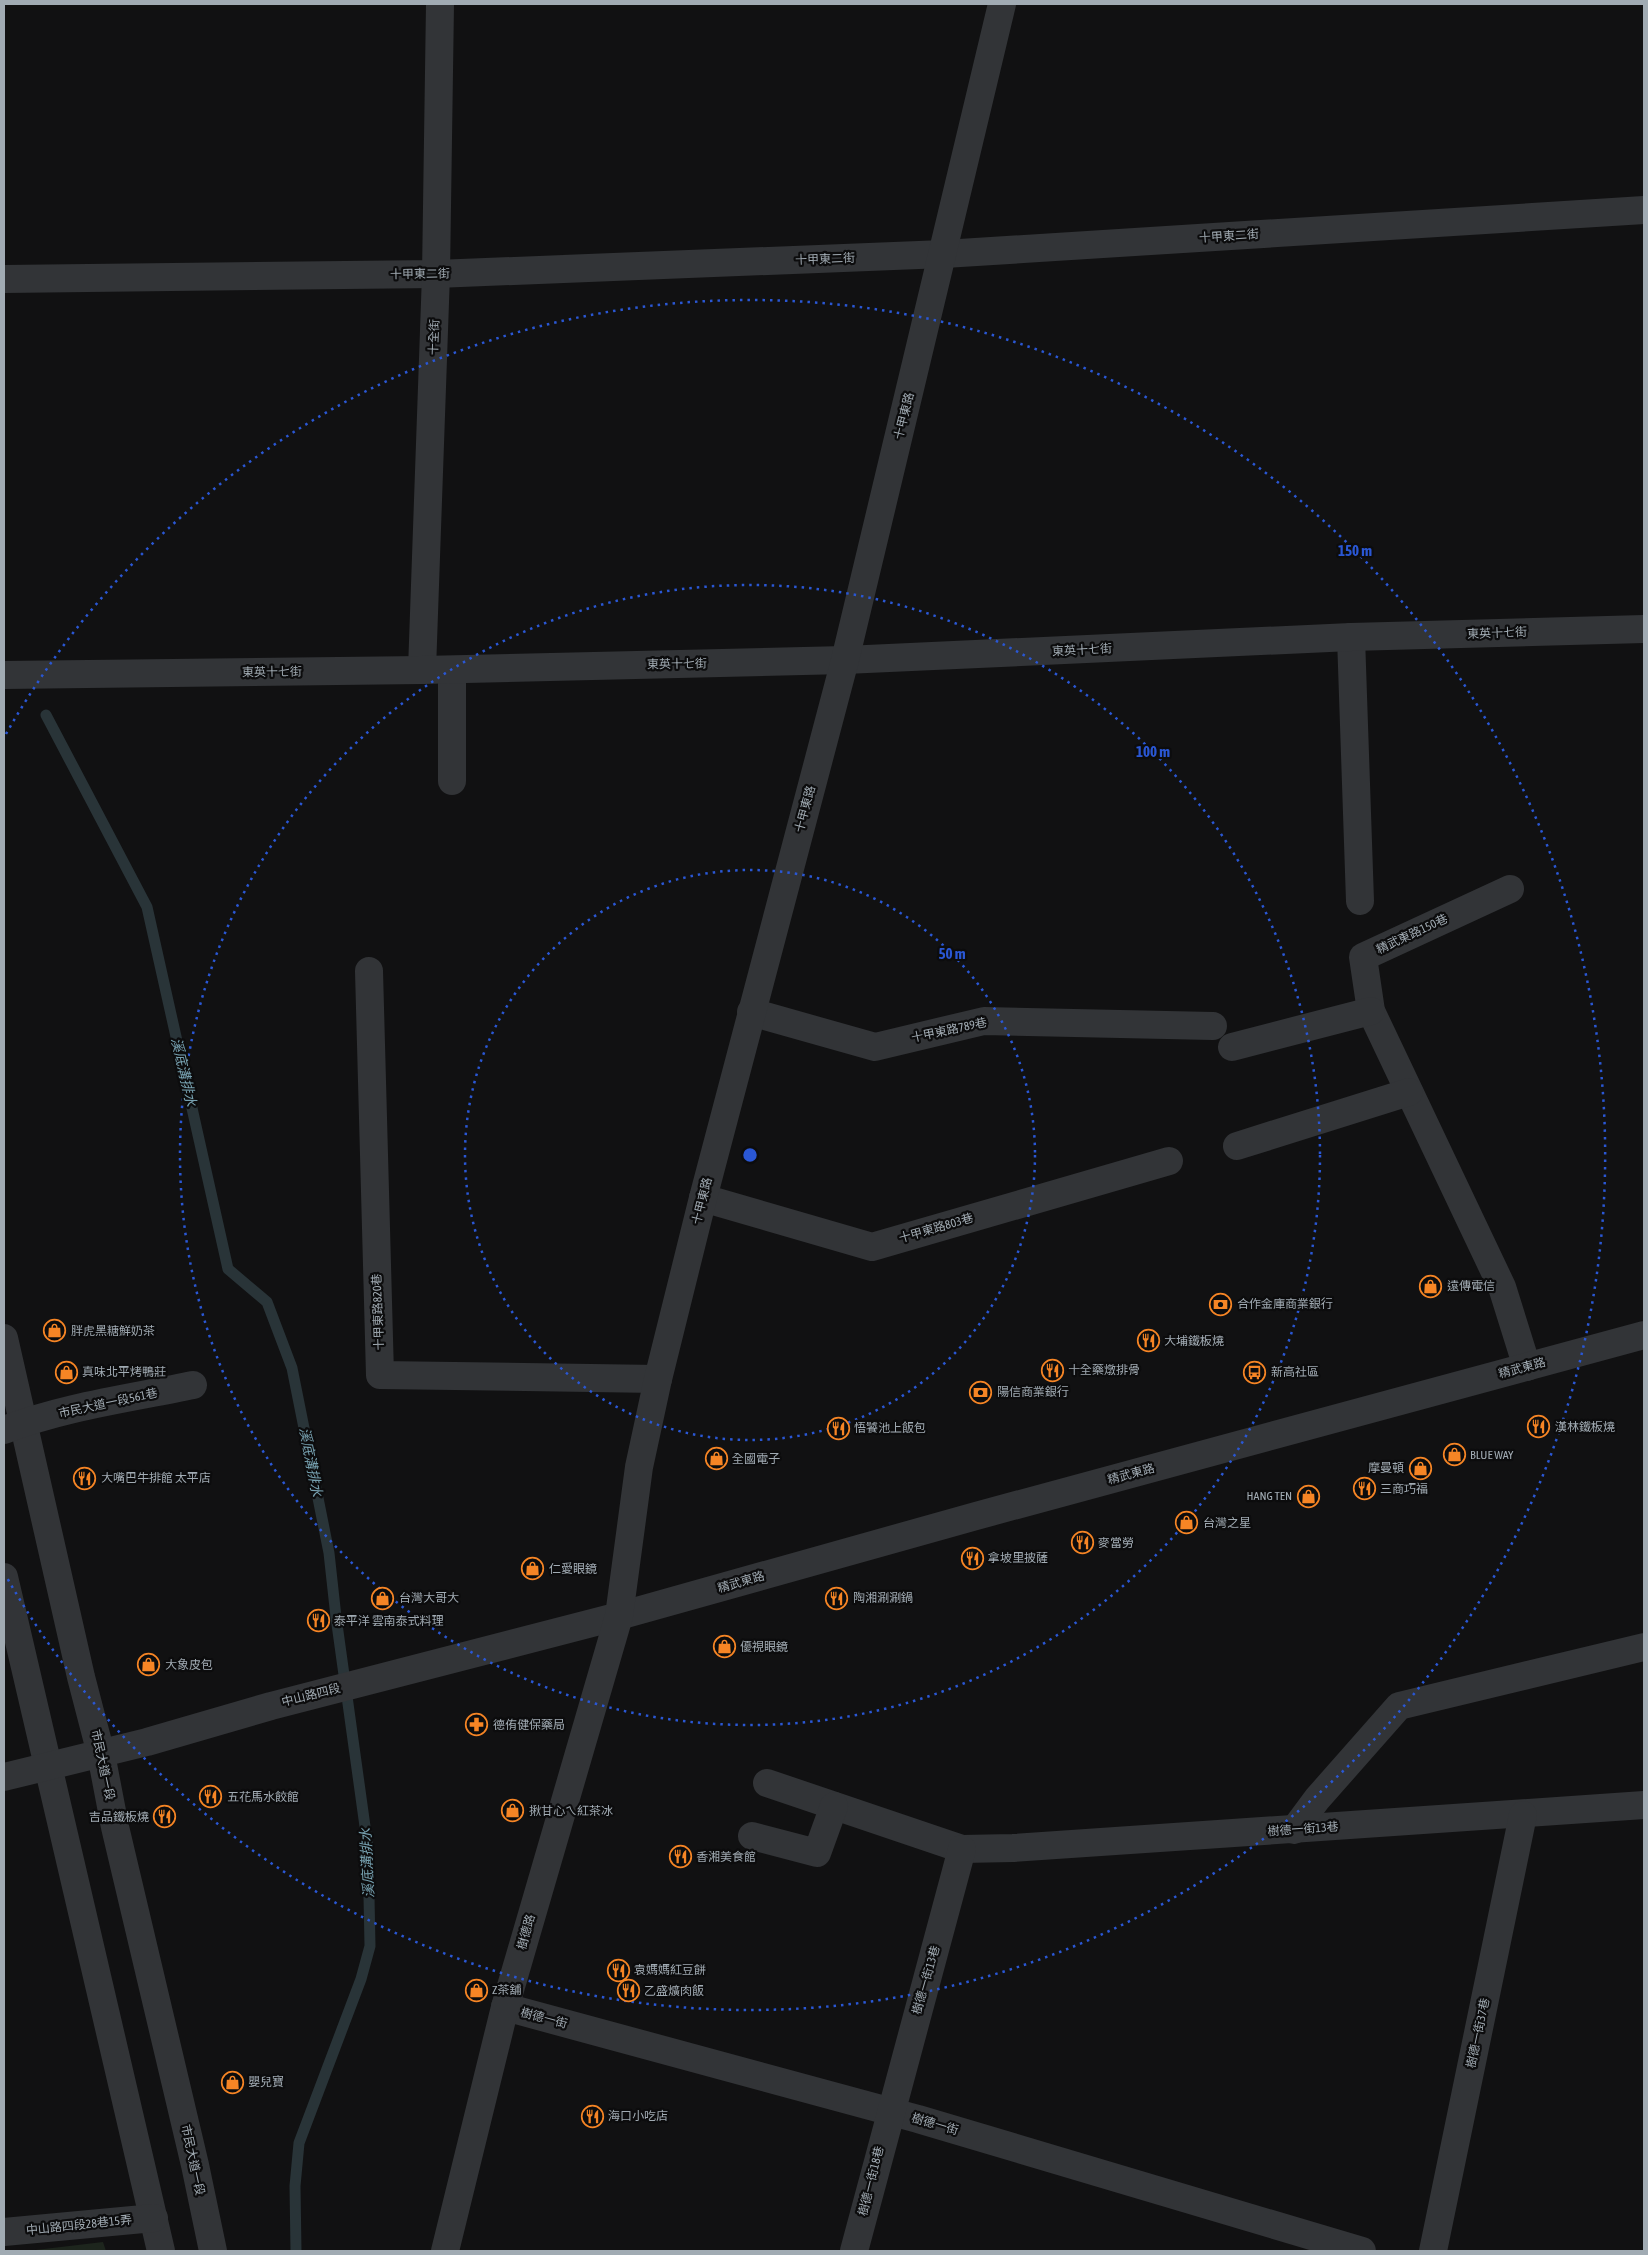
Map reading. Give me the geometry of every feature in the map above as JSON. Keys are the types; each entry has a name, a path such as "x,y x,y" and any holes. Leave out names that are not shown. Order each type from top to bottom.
{"street":[{"name":"十全街","path":"422,670 436,274 440,4"},
{"name":"十甲東路","path":"619,1616 638,1467 658,1379 703,1198 845,660 944,254 1002,4"},
{"name":"十甲東二街","path":"4,279 436,274 944,254 1644,210"},
{"name":"東英十七街","path":"4,675 452,670 845,660 1350,638 1644,629"},
{"path":"1350,638 1360,901"},
{"path":"452,670 452,781"},
{"name":"精武東路150巷","path":"1510,889 1363,957 1371,1011 1502,1287 1527,1367"},
{"name":"十甲東路820巷","path":"368,972 380,1375 658,1379"},
{"path":"1232,1047 1371,1011"},
{"name":"十甲東路789巷","path":"752,1012 876,1047 984,1021 1213,1026"},
{"path":"1237,1146 1409,1092"},
{"name":"十甲東路803巷","path":"703,1198 872,1247 1169,1162"},
{"name":"精武東路","path":"619,1616 976,1516 1644,1335"},
{"name":"市民大道一段","path":"4,1338 14,1426 102,1754 115,1827 195,2165 213,2251"},
{"name":"市民大道一段561巷","path":"14,1426 193,1385"},
{"path":"4,1577 162,2251"},
{"name":"中山路四段","path":"4,1777 102,1754 271,1706 619,1616"},
{"name":"樹德路","path":"445,2251 505,2007 619,1616"},
{"path":"1294,1830 1318,1799 1399,1706 1644,1647"},
{"name":"樹德一街13巷","path":"766,1783 962,1849 1013,1848 1294,1830 1644,1805"},
{"path":"752,1836 817,1853 834,1806"},
{"name":"樹德一街37巷","path":"1433,2251 1523,1815"},
{"name":"樹德一街13巷","path":"889,2112 962,1849"},
{"name":"樹德一街","path":"505,2007 889,2112 1362,2251"},
{"name":"樹德一街18巷","path":"854,2251 889,2112"},
{"name":"中山路四段28巷15弄","path":"4,2232 154,2218"}],"shaded area":[{"path":"103,2242 106,2251 27,2251"}],"waterway":[{"name":"溪底溝排水","path":"46,715 147,907 228,1269 267,1302 292,1368 329,1553 368,1848 370,1946 361,1979 299,2143 295,2186 296,2251"}],"place":[{"name":"遠傳電信","path":"1431,1286"},
{"name":"合作金庫商業銀行","path":"1221,1304"},
{"name":"胖虎黑糖鮮奶茶","path":"55,1331"},
{"name":"大埔鐵板燒","path":"1148,1341"},
{"name":"十全藥燉排骨","path":"1052,1370"},
{"name":"真味北平烤鴨莊","path":"66,1372"},
{"name":"新高社區","path":"1255,1372"},
{"name":"陽信商業銀行","path":"981,1392"},
{"name":"漢林鐵板燒","path":"1539,1427"},
{"name":"悟饕池上飯包","path":"838,1428"},
{"name":"BLUE WAY","path":"1454,1455"},
{"name":"全國電子","path":"716,1459"},
{"name":"摩曼頓","path":"1420,1468"},
{"name":"大嘴巴牛排館 太平店","path":"85,1478"},
{"name":"三商巧福","path":"1364,1489"},
{"name":"HANG TEN","path":"1308,1496"},
{"name":"台灣之星","path":"1187,1523"},
{"name":"麥當勞","path":"1082,1543"},
{"name":"拿坡里披薩","path":"972,1558"},
{"name":"仁愛眼鏡","path":"533,1569"},
{"name":"台灣大哥大","path":"383,1598"},
{"name":"陶湘涮涮鍋","path":"837,1598"},
{"name":"泰平洋 雲南泰式料理","path":"318,1621"},
{"name":"優視眼鏡","path":"724,1647"},
{"name":"大象皮包","path":"149,1665"},
{"name":"德侑健保藥局","path":"477,1725"},
{"name":"五花馬水餃館","path":"211,1797"},
{"name":"揪甘心ㄟ紅茶冰","path":"513,1811"},
{"name":"吉品鐵板燒","path":"165,1817"},
{"name":"香湘美食館","path":"680,1857"},
{"name":"袁媽媽紅豆餅","path":"618,1970"},
{"name":"Z茶舖","path":"476,1990"},
{"name":"乙盛爌肉飯","path":"628,1991"},
{"name":"嬰兒寶","path":"232,2082"},
{"name":"海口小吃店","path":"592,2116"}]}
